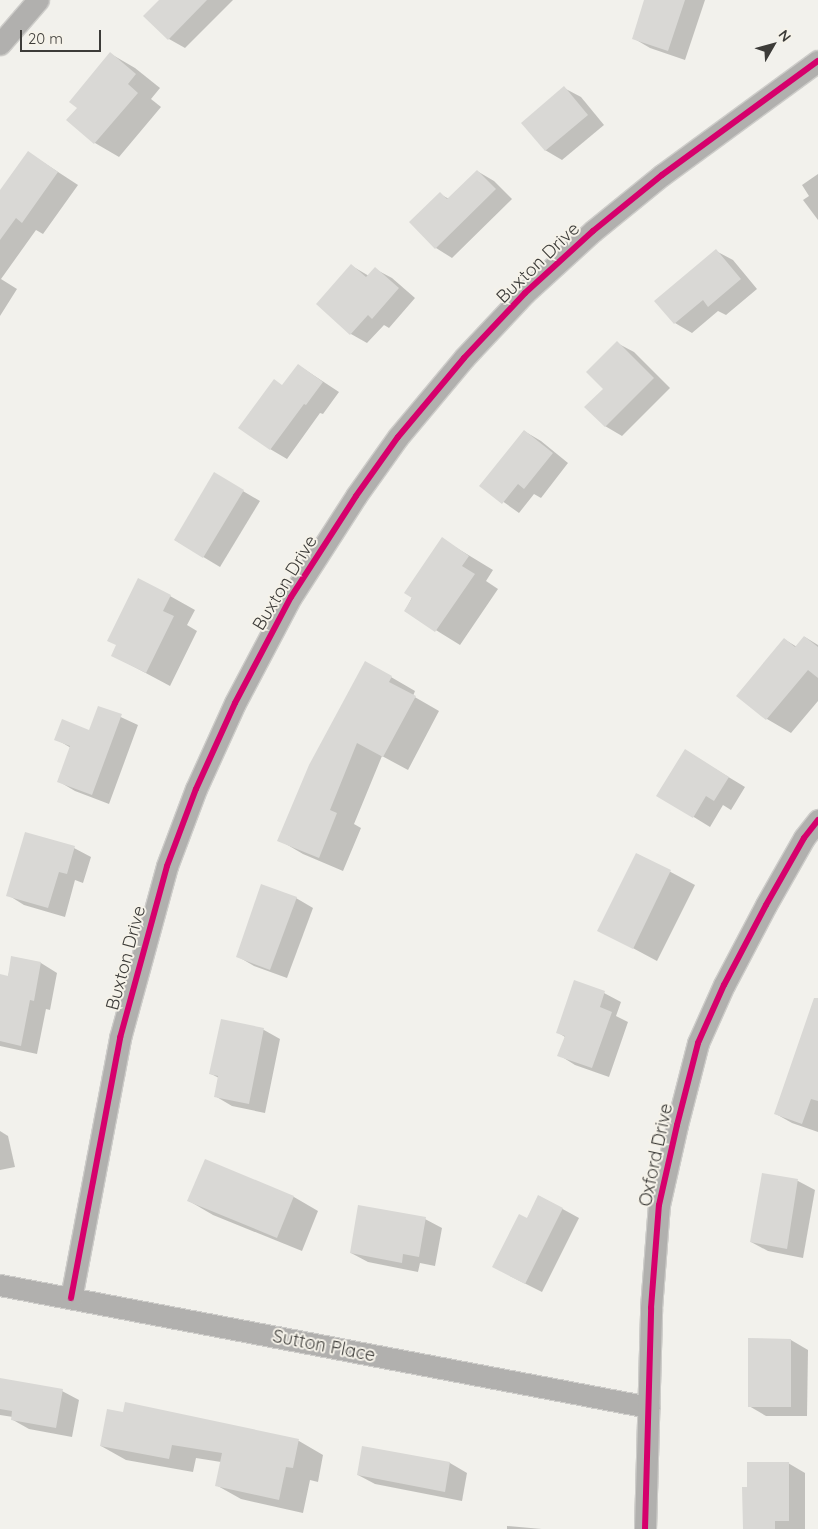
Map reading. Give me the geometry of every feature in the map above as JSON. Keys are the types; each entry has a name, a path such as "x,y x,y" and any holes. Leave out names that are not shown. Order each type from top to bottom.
{"street":[{"path":"0,44 38,0"},
{"name":"Buxton Drive","path":"70,1298 120,1038 167,866 196,789 235,703 291,597 356,496 398,437 464,358 525,293 593,231 662,175 818,62"},
{"name":"Oxford Drive","path":"645,1529 651,1308 659,1205 698,1043 724,985 766,905 804,838 818,820"},
{"name":"Sutton Place","path":"0,1286 649,1407"}],"building":[{"path":"159,0 207,0 168,40 143,16"},
{"path":"644,0 685,0 668,51 632,39"},
{"path":"110,52 136,74 128,84 138,93 94,144 66,120 77,108 69,102"},
{"path":"564,86 588,115 545,151 521,123"},
{"path":"28,151 58,172 22,223 16,218 0,240 0,190"},
{"path":"477,170 496,189 435,249 409,222 440,192 447,199"},
{"path":"716,249 741,279 708,307 703,300 674,324 654,301"},
{"path":"351,264 366,277 375,267 399,288 372,319 368,315 350,335 316,304"},
{"path":"617,341 654,378 605,427 584,407 603,389 586,372"},
{"path":"298,364 323,382 270,450 238,428 274,379 282,385"},
{"path":"524,430 553,453 524,489 518,484 502,504 479,486"},
{"path":"214,472 244,490 203,558 174,540"},
{"path":"442,537 469,556 462,566 475,574 435,632 404,611 412,598 404,593"},
{"path":"138,578 171,595 163,611 174,616 146,673 111,656 116,645 107,641"},
{"path":"804,636 818,647 818,678 808,670 766,720 736,696 784,638 795,647"},
{"path":"365,661 392,676 389,682 416,696 383,757 357,743 330,810 337,813 319,858 277,841 309,765"},
{"path":"98,706 122,714 92,795 57,782 70,746 54,740 62,719 89,730"},
{"path":"685,749 729,777 714,801 706,796 693,818 656,796"},
{"path":"25,832 75,846 67,874 59,872 48,908 6,896"},
{"path":"636,853 671,870 633,949 597,931"},
{"path":"261,884 297,897 270,970 236,957"},
{"path":"11,956 41,962 34,1001 30,1000 21,1046 0,1041 0,974 8,976"},
{"path":"574,980 605,991 600,1007 612,1012 592,1068 557,1056 565,1036 556,1033"},
{"path":"814,998 818,998 818,1101 811,1099 802,1124 774,1114"},
{"path":"221,1019 264,1028 249,1104 214,1097 218,1076 209,1074"},
{"path":"205,1159 294,1196 277,1238 187,1201"},
{"path":"762,1173 798,1179 787,1249 750,1242"},
{"path":"538,1195 563,1208 525,1284 492,1267 519,1214 527,1218"},
{"path":"358,1205 426,1217 419,1257 403,1254 402,1263 350,1253"},
{"path":"748,1338 791,1339 791,1407 748,1407"},
{"path":"0,1378 63,1389 56,1428 11,1420 12,1411 0,1409"},
{"path":"125,1402 299,1439 293,1468 286,1467 279,1500 215,1486 222,1453 172,1445 169,1459 100,1446 107,1409 123,1412"},
{"path":"362,1446 450,1462 445,1492 357,1475"},
{"path":"747,1462 789,1462 789,1521 775,1521 775,1529 743,1529 742,1487 747,1487"}],"cycle path":[{"path":"71,1298 120,1038 167,866 196,789 235,703 291,597 356,496 398,437 464,358 525,293 593,231 662,175 818,61"},
{"path":"645,1529 651,1308 659,1205 677,1125 698,1043 724,985 804,838 818,820"}]}
